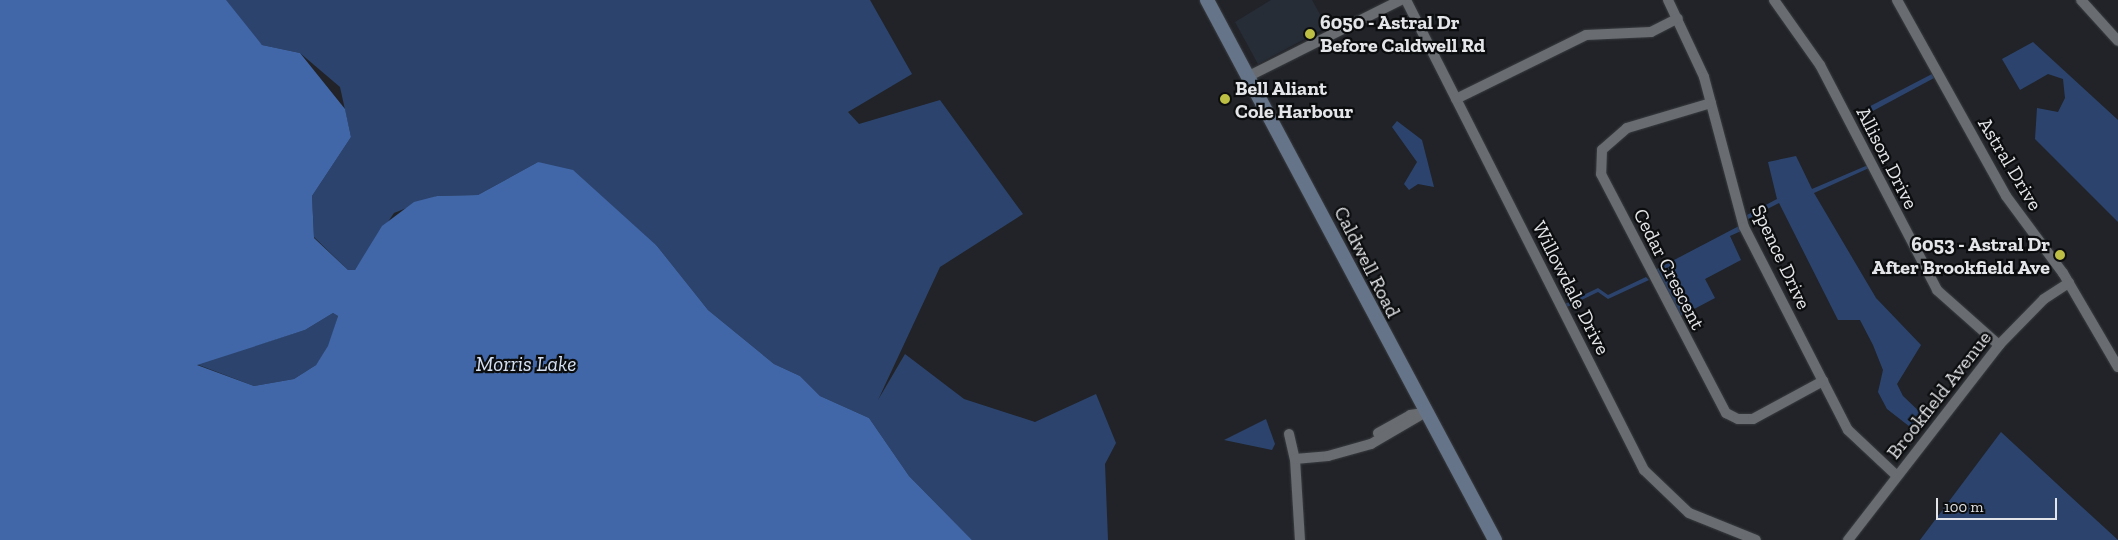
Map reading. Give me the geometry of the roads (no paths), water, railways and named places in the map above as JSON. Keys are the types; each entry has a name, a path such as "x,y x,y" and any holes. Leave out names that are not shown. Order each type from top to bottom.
{"street":[{"name":"Caldwell Road","path":"1207,0 1250,75 1424,412 1495,540"},
{"path":"1250,75 1401,0"},
{"name":"Willowdale Drive","path":"1406,0 1644,470 1689,513 1756,540"},
{"name":"Spence Drive","path":"1668,0 1678,18 1711,103 1744,227 1822,381 1854,438 1897,476"},
{"name":"Allison Drive","path":"1774,0 1820,65 1937,290 2000,345"},
{"name":"Astral Drive","path":"1897,0 2006,196 2069,283 2118,367"},
{"path":"2081,0 2118,41"},
{"path":"1456,99 1586,35 1651,32 1678,18"},
{"name":"Cedar Crescent","path":"1711,103 1627,128 1602,150 1601,174 1726,413 1738,419 1754,418 1822,381"},
{"name":"Brookfield Avenue","path":"1848,540 2000,345 2044,299 2069,283"},
{"path":"1295,459 1328,456 1364,444 1410,415 1424,412"},
{"path":"1289,434 1295,459 1300,540"}],"water":[{"name":"Morris Lake","path":"0,0 226,0 262,45 300,53 345,109 351,137 312,196 314,238 348,270 355,270 382,226 414,202 437,196 478,195 538,162 573,170 657,246 708,310 774,364 800,376 820,396 869,418 909,476 972,540 0,540","holes":["333,313 338,316 328,346 316,365 294,379 254,386 197,365 305,330"]}],"place":[{"name":"6050 - Astral Dr Before Caldwell Rd","path":"1310,34"},
{"name":"Bell Aliant Cole Harbour","path":"1225,99"},
{"name":"6053 - Astral Dr After Brookfield Ave","path":"2060,255"}]}
